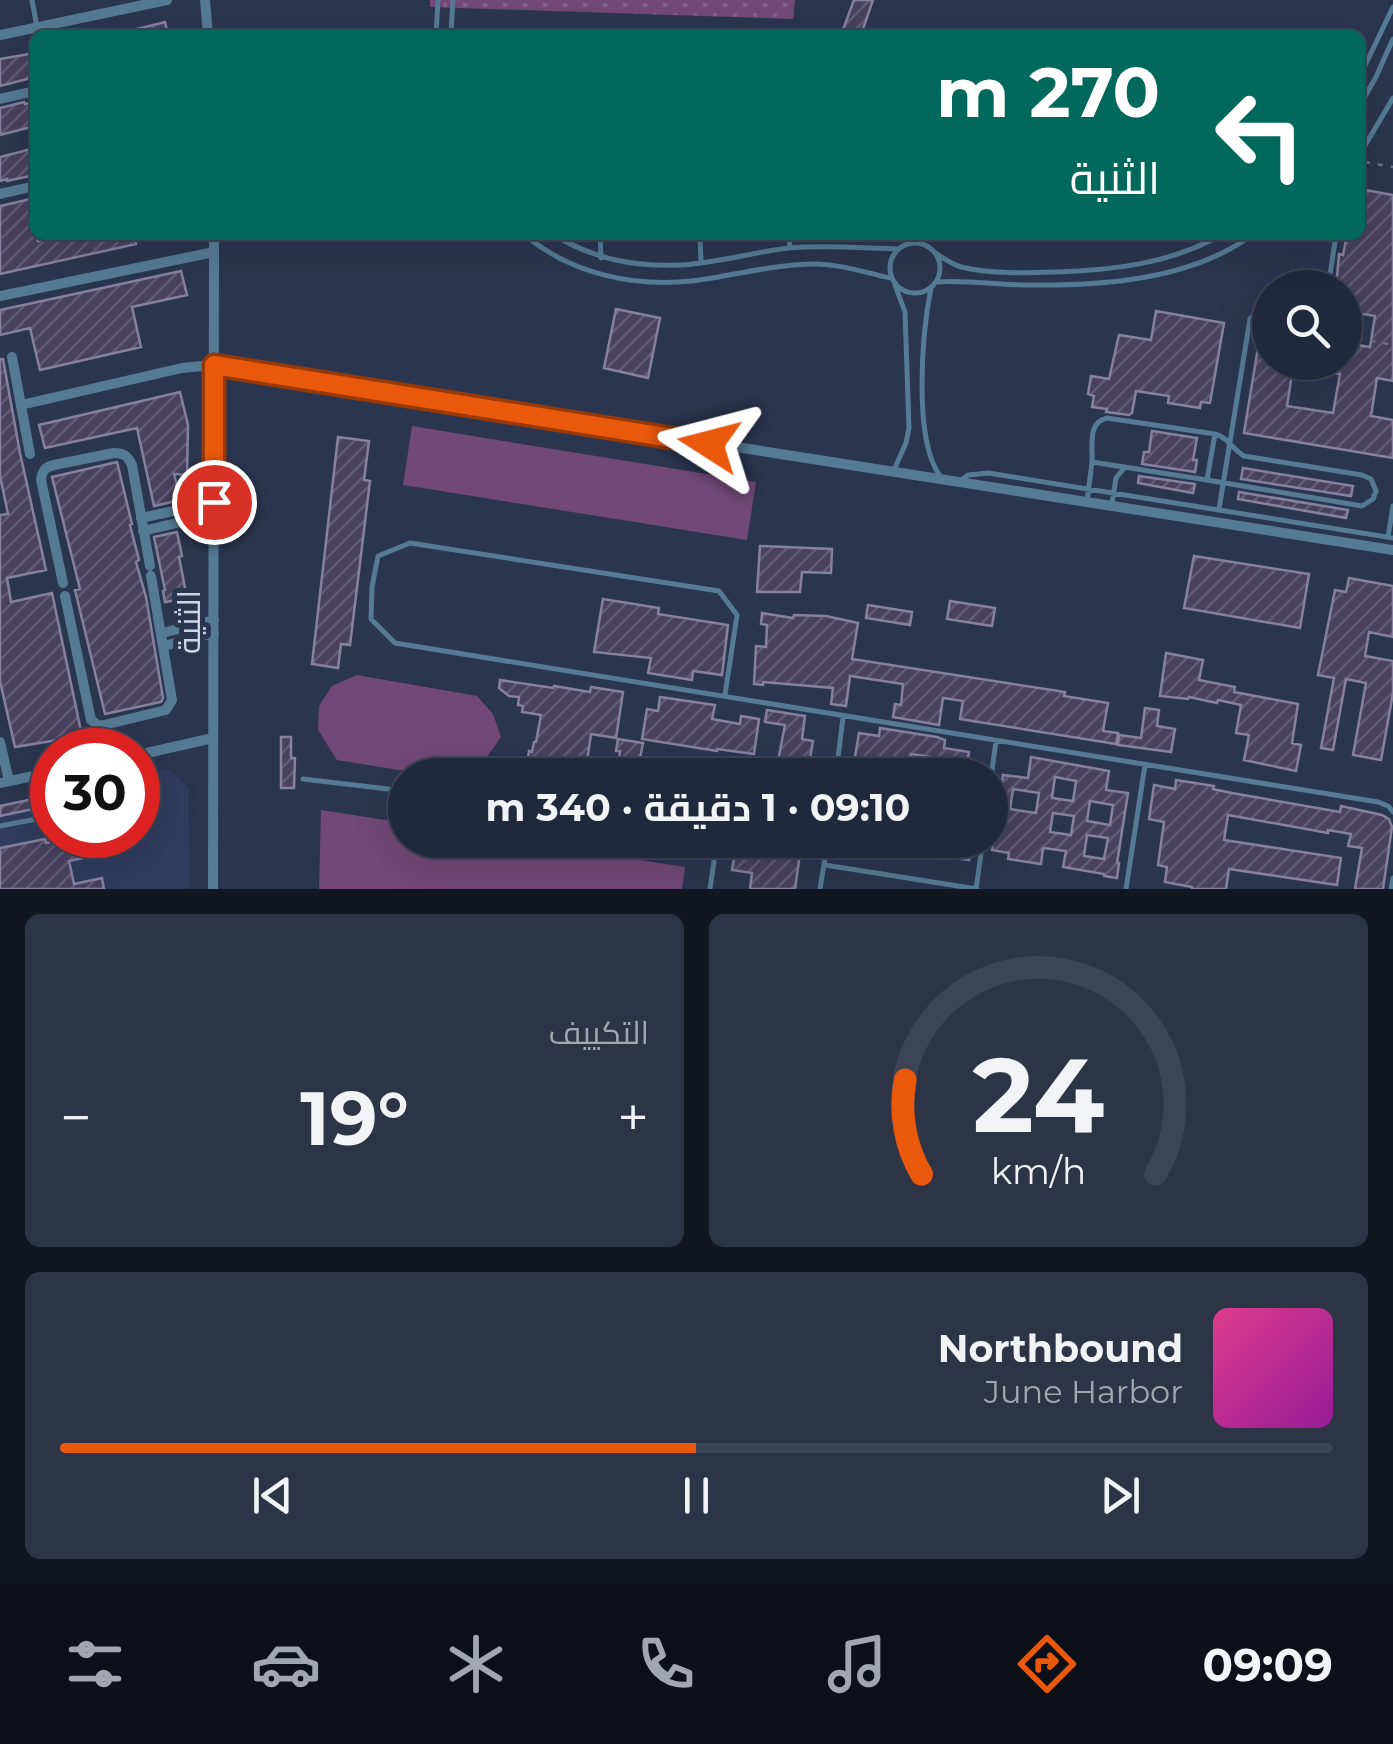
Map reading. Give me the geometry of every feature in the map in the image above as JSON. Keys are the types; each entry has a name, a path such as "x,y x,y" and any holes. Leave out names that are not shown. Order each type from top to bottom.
{"street":[{"path":"0,35 166,0"},
{"path":"205,0 208,30"},
{"path":"0,98 30,92"},
{"path":"0,194 30,187"},
{"name":"الثنية","path":"213,889 214,240"},
{"path":"0,296 214,252"},
{"path":"12,357 30,454"},
{"path":"21,404 182,368 214,365 1393,550"},
{"path":"62,583 42,472 46,467 122,453 132,465 162,633 172,694 166,710 94,724 65,596"},
{"path":"141,518 214,508"},
{"path":"143,530 214,508"},
{"path":"162,633 214,627"},
{"path":"164,646 214,627"},
{"path":"160,750 213,738"},
{"path":"0,742 5,782 30,777"}],"lane":[{"path":"32,0 37,27"},
{"path":"436,30 438,0"},
{"path":"451,30 453,0"},
{"path":"1365,66 1393,7"},
{"path":"1365,96 1393,39"},
{"path":"1365,148 1393,98"},
{"path":"531,240 552,257 614,278 692,281 813,264 842,264 917,294 934,285 958,280 1026,286 1140,277 1200,262 1245,240"},
{"path":"562,240 601,258 682,265 790,248 898,249 913,243 928,246 950,263 1021,273 1108,269 1159,260 1212,240"},
{"path":"600,240 601,258"},
{"path":"700,240 701,262"},
{"path":"789,240 790,248"},
{"path":"1331,270 1335,240"},
{"path":"893,472 908,428 905,312 890,262 898,249"},
{"path":"934,252 940,266 924,335 925,422 930,460 942,479"},
{"path":"1219,509 1252,317"},
{"path":"1087,502 1094,427 1102,418 1215,434 1244,456 1368,477 1376,491 1373,500 1362,506 1092,462"},
{"path":"1207,480 1215,434"},
{"path":"1112,506 1116,478 1126,467"},
{"path":"960,481 981,473 1390,538 1393,506"},
{"path":"725,696 737,615 719,591 410,542 378,556 371,619 394,643 1378,802 1393,812"},
{"path":"838,758 844,717"},
{"path":"994,758 996,741"},
{"path":"1126,889 1145,765"},
{"path":"304,778 388,789"},
{"path":"0,826 30,820"},
{"path":"710,889 715,858"},
{"path":"820,889 826,858"},
{"path":"825,866 977,889 981,858"},
{"path":"1391,889 1393,878"}],"path":[{"path":"1365,159 1393,167"},
{"path":"1362,339 1393,345"}],"shaded area":[{"path":"430,0 795,0 793,19 430,7"},
{"path":"412,426 756,482 747,540 403,485"},
{"path":"357,675 477,696 493,714 501,737 486,758 388,758 388,768 337,760 318,730 319,706 332,686"},
{"path":"169,769 189,788 189,889 0,889 0,806 30,799 30,858 160,858 160,771"},
{"path":"321,810 388,820 388,858 627,858 685,867 682,889 319,889"}],"building":[{"path":"854,0 873,0 863,30 843,30"},
{"path":"165,22 167,30 133,30"},
{"path":"30,54 30,78 0,86 0,59"},
{"path":"30,103 30,127 0,135 0,108"},
{"path":"30,149 30,176 0,181 0,157"},
{"path":"1365,190 1393,195 1393,381 1377,378 1371,416 1393,420 1393,458 1244,433 1253,380 1291,380 1287,406 1333,413 1339,380 1362,380 1362,346 1370,347 1375,316 1362,314 1362,270 1338,270 1339,254 1343,255 1346,240 1365,240"},
{"path":"30,199 30,240 135,240 136,244 0,274 0,206"},
{"path":"181,271 187,295 132,307 141,347 40,370 30,328 0,335 0,310"},
{"path":"616,309 660,318 648,378 604,368"},
{"path":"1156,311 1224,323 1210,403 1201,402 1200,408 1168,403 1169,396 1136,391 1129,415 1092,407 1094,396 1088,394 1091,376 1109,379 1119,335 1151,340"},
{"path":"3,359 46,570 7,578 11,602 52,593 80,728 30,728 30,745 15,747 0,681 0,515 8,514 0,476"},
{"path":"180,392 188,425 187,475 174,474 181,500 154,506 137,428 45,448 39,425"},
{"path":"1152,431 1197,438 1195,472 1142,464 1144,452 1149,452"},
{"path":"338,437 369,441 364,480 370,481 350,645 341,644 338,668 312,664"},
{"path":"117,462 163,698 161,702 105,714 52,477"},
{"path":"1243,468 1353,486 1351,496 1241,479"},
{"path":"1139,476 1195,484 1193,493 1138,483"},
{"path":"1239,492 1348,510 1346,518 1238,499"},
{"path":"177,532 187,598 165,602 154,537"},
{"path":"760,546 832,549 831,573 802,572 800,592 757,592"},
{"path":"1194,556 1309,574 1300,628 1184,608"},
{"path":"1349,578 1393,586 1393,637 1369,632 1365,656 1393,661 1393,693 1381,760 1353,755 1366,683 1346,679 1333,750 1321,748 1334,678 1318,675 1335,590 1346,592"},
{"path":"603,599 659,608 658,614 728,625 722,675 693,671 692,680 648,673 651,658 594,652"},
{"path":"950,601 995,608 992,626 947,619"},
{"path":"868,605 912,612 910,625 866,618"},
{"path":"762,613 793,618 826,616 858,623 852,659 1065,692 1064,696 1108,703 1103,731 1118,733 1116,744 960,719 963,701 943,698 939,725 893,717 895,704 901,705 903,684 850,676 846,706 831,704 833,688 754,684 756,646 766,647 767,625 761,624"},
{"path":"1166,653 1203,660 1199,680 1235,687 1234,692 1298,704 1292,743 1301,745 1296,771 1244,760 1249,735 1236,733 1241,705 1160,696"},
{"path":"500,680 590,692 591,687 623,692 616,738 591,734 587,758 528,758 536,742 541,715 522,712 519,697 509,696 499,688"},
{"path":"660,697 715,705 712,719 740,724 741,716 759,719 754,754 642,739 647,709 658,711"},
{"path":"1145,708 1159,710 1157,726 1175,729 1171,752 1118,745 1119,735 1141,738"},
{"path":"767,710 805,716 802,739 813,741 810,758 779,758 785,725 765,722"},
{"path":"880,728 937,737 945,740 944,748 969,752 968,758 911,754 910,758 855,758 859,733 879,736"},
{"path":"281,737 291,737 294,788 281,788"},
{"path":"618,739 643,743 640,758 619,758 620,751 616,751"},
{"path":"1031,757 1109,771 1106,790 1128,793 1117,878 1063,867 1066,851 1043,848 1041,864 1008,859 1008,776 1028,778","holes":["1055,777 1076,781 1073,801 1052,798","1013,789 1039,793 1036,813 1010,809","1090,801 1113,805 1110,825 1087,821","1053,813 1074,816 1071,835 1050,832","1087,835 1108,838 1104,859 1084,856"]},
{"path":"1176,780 1340,812 1341,806 1382,815 1392,827 1383,889 1355,889 1362,848 1348,846 1351,834 1228,815 1224,840 1341,858 1337,885 1229,869 1226,889 1192,889 1165,882 1167,867 1158,865 1164,822 1149,819 1154,785 1175,789"},
{"path":"30,800 30,810 0,816 0,806"},
{"path":"30,842 30,858 83,858 69,861 74,884 102,878 104,889 0,889 0,848"},
{"path":"734,858 799,858 795,889 750,889 752,873 732,870"}],"route":[{"path":"214,502 214,365 709,444"}]}
